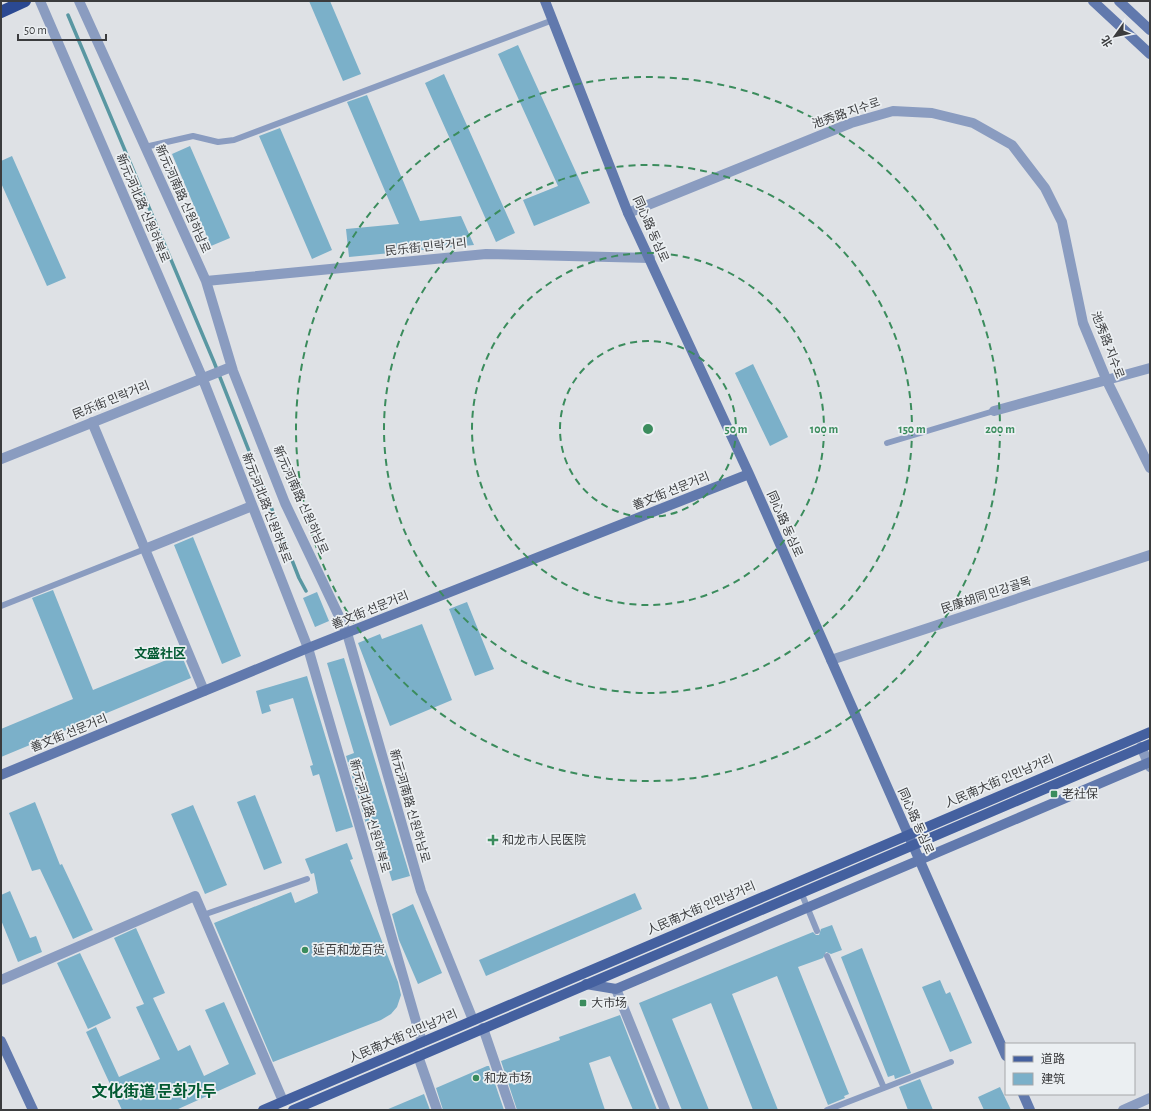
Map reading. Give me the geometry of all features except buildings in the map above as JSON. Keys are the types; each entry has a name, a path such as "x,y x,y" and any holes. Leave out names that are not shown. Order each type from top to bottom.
{"highway":[{"path":"1,12 25,1"}],"main road":[{"name":"人民南大街 인민남거리","path":"263,1110 907,834 1150,732"},
{"name":"人民南大街 인민남거리","path":"293,1110 912,844 1146,746"}],"street":[{"name":"新元河北路 신원하북로","path":"40,1 206,376 252,506 308,648 422,1042"},
{"name":"新元河南路 신원하남로","path":"79,1 206,281 228,368 285,503 347,633 421,891 473,1020"},
{"name":"同心路 동심로","path":"545,1 628,213 749,474 1005,1054"},
{"path":"1093,1 1150,54"},
{"path":"1119,1 1150,30"},
{"name":"池秀路 지수로","path":"628,213 851,122 893,111 932,113 973,123 1012,145 1045,188 1062,222 1083,323 1107,381 1150,468"},
{"name":"民乐街 민락거리","path":"206,281 486,254 650,258"},
{"name":"民乐街 민락거리","path":"1,458 228,368"},
{"path":"994,411 1150,368"},
{"path":"92,422 204,691"},
{"name":"善文街 선문거리","path":"1,775 308,648 749,474"},
{"path":"145,549 252,506"},
{"name":"民康胡同 민강골목","path":"831,660 1150,555"},
{"path":"586,984 616,989 1149,764 1146,746"},
{"path":"1,980 195,896 284,1101"},
{"path":"616,989 665,1110"},
{"path":"483,1028 512,1110"},
{"path":"1,1041 33,1110"},
{"path":"418,1056 437,1110"},
{"path":"1023,1095 1030,1110"},
{"path":"1123,1110 1150,1098"}],"lane":[{"path":"145,147 193,136 218,142 234,140 553,20"},
{"path":"887,443 994,411"},
{"path":"1,606 145,549"},
{"path":"203,914 307,879"},
{"path":"801,892 817,931"},
{"path":"827,956 884,1088"},
{"path":"827,1110 951,1062"}],"waterway":[{"path":"68,15 214,362 299,578 306,591"}],"place":[{"name":"老社保","path":"1054,794"},
{"name":"和龙市人民医院","path":"493,840"},
{"name":"延百和龙百货","path":"305,950"},
{"name":"大市场","path":"583,1003"},
{"name":"和龙市场","path":"476,1078"}],"district":[{"name":"文盛社区","path":"160,653"},
{"name":"文化街道 문화가두","path":"154,1091"}]}
